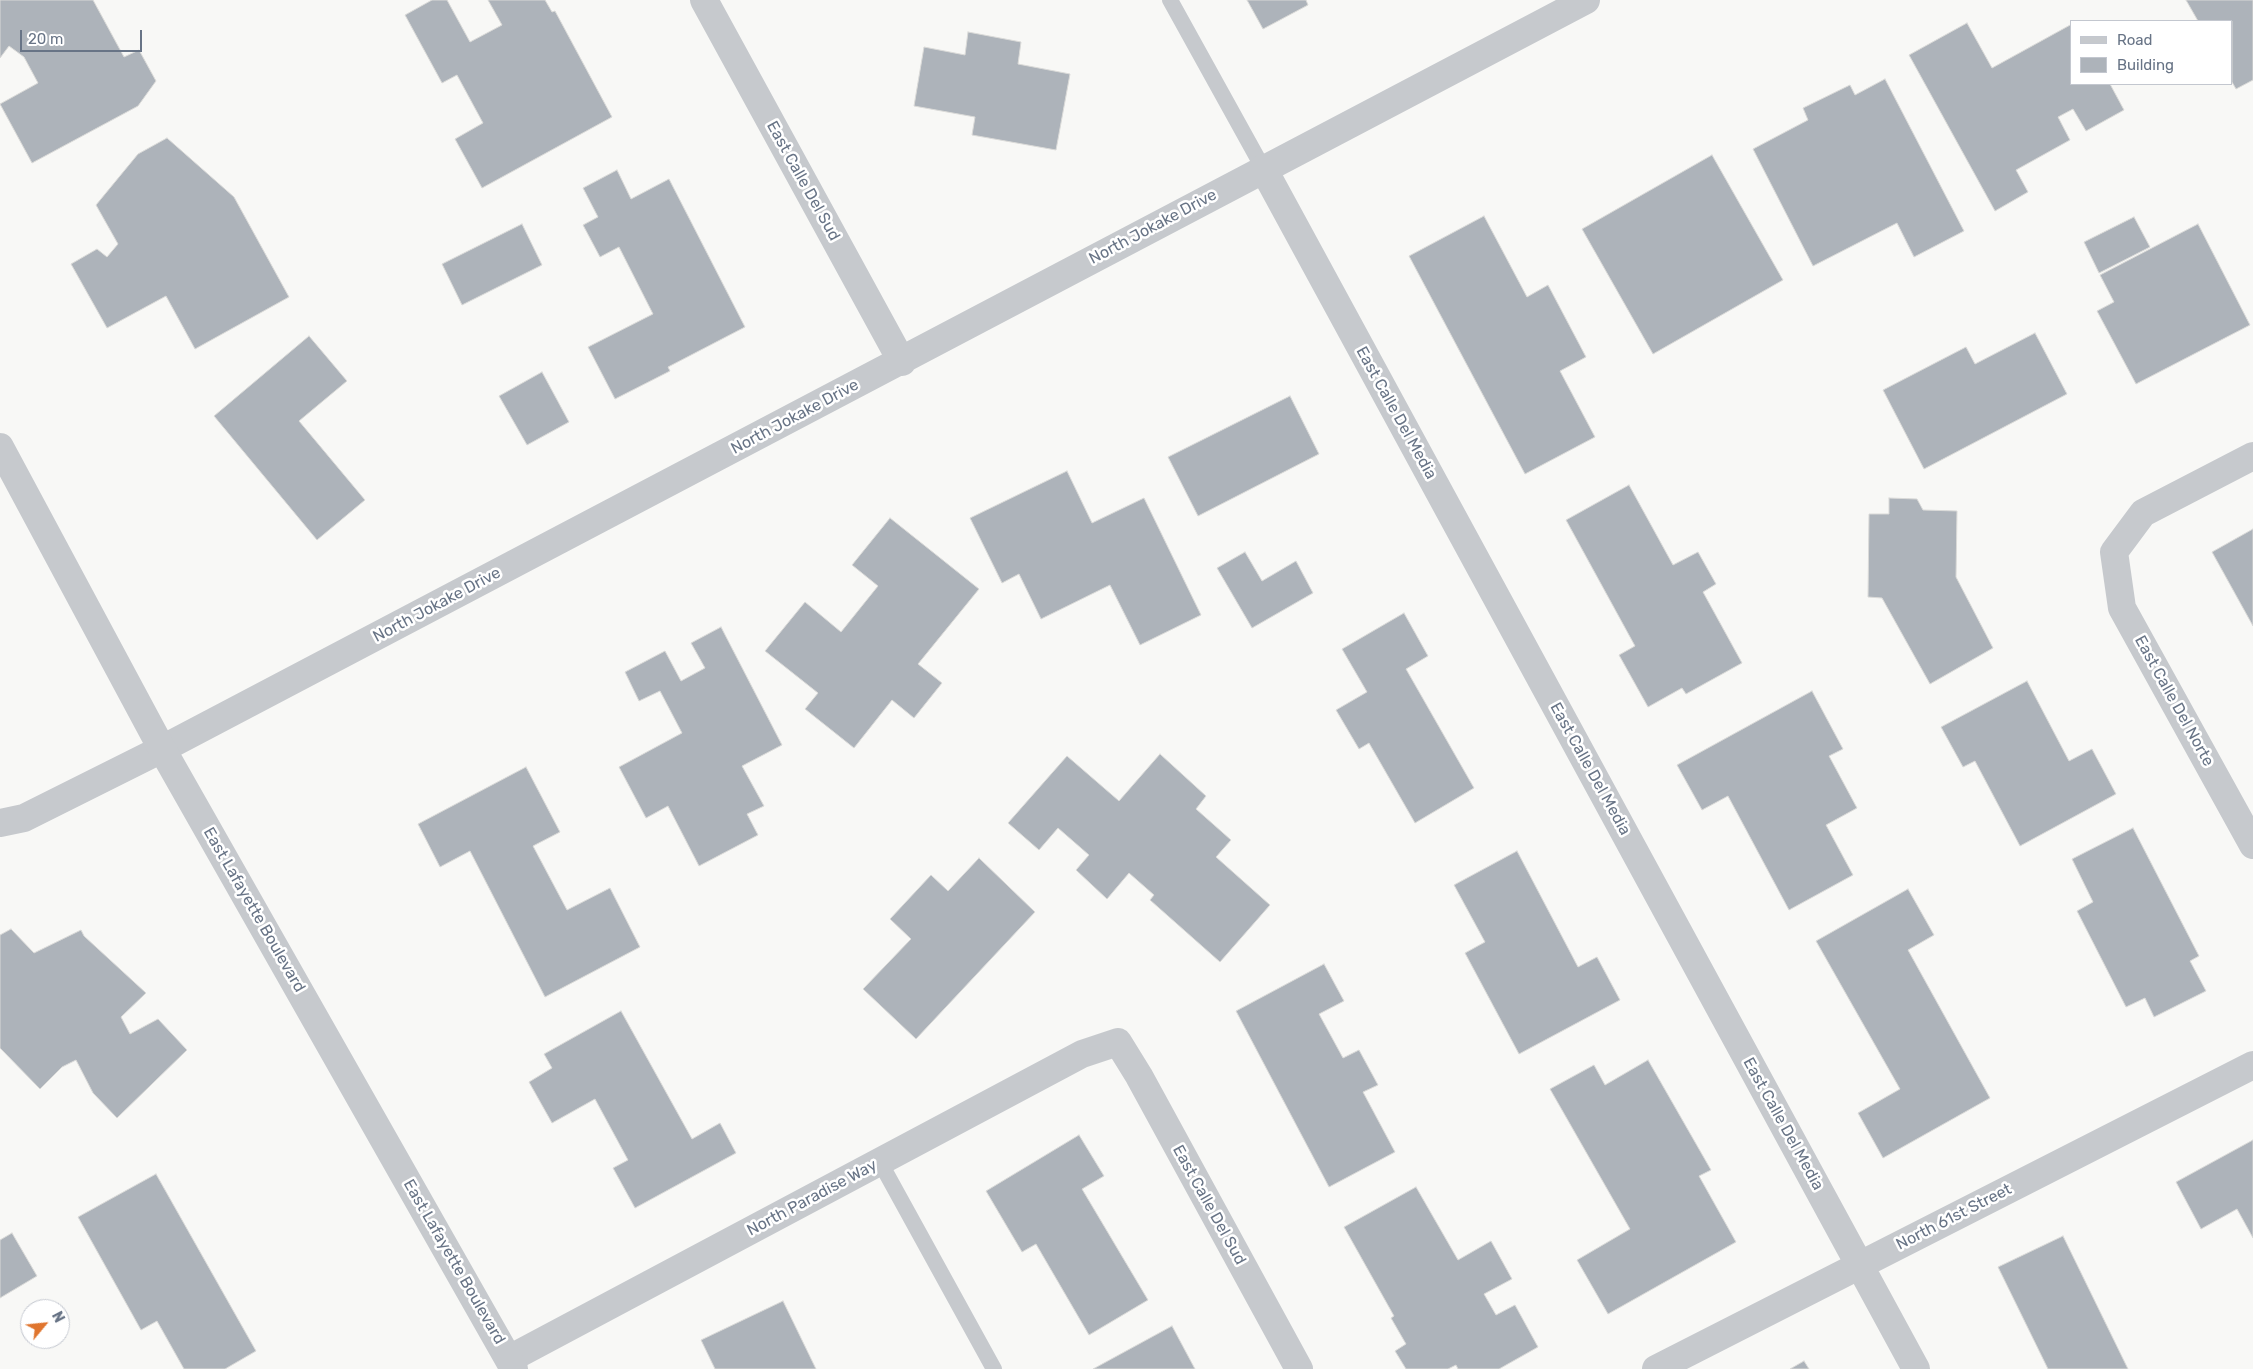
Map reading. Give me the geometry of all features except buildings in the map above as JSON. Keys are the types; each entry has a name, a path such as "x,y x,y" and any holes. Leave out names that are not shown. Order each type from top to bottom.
{"street":[{"name":"East Calle Del Sud","path":"704,0 902,362"},
{"name":"North Jokake Drive","path":"0,823 24,818 162,749 902,362 1263,168 1586,0"},
{"name":"East Calle Del Media","path":"1263,168 1916,1369"},
{"name":"East Lafayette Boulevard","path":"0,447 162,749 512,1364"},
{"name":"East Calle Del Norte","path":"2253,456 2144,513 2114,552 2122,608 2253,844"},
{"name":"East Calle Del Sud","path":"1118,1042 1139,1076 1299,1369"},
{"name":"North Paradise Way","path":"512,1364 880,1162 1082,1054 1118,1042"},
{"name":"North 61st Street","path":"1656,1369 2253,1065"}],"lane":[{"path":"1170,0 1263,168"},
{"path":"880,1162 994,1369"}]}
